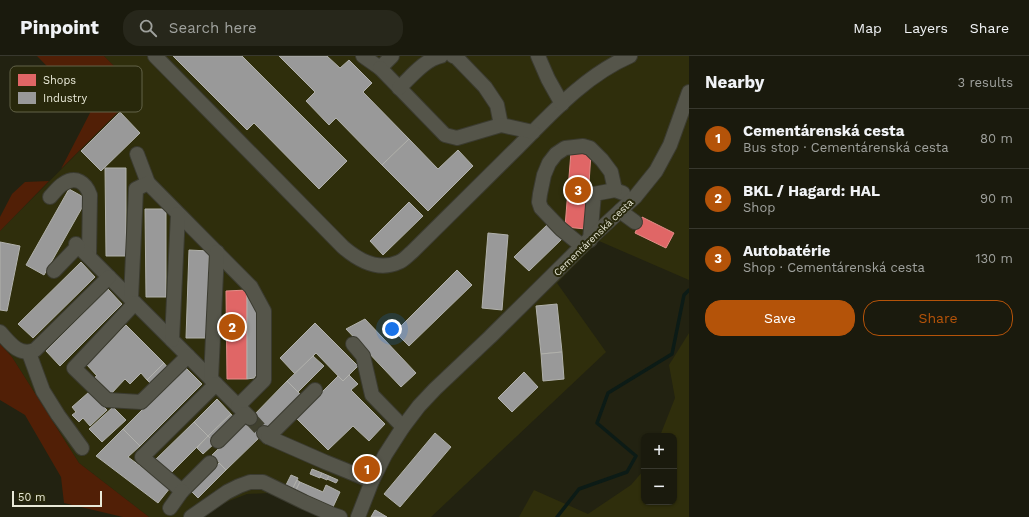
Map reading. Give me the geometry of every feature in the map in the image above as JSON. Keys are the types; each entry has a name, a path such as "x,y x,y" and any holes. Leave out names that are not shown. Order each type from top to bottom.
{"street":[{"path":"155,56 355,257 370,264 385,266 399,262 412,252 562,104 601,72 630,56"},
{"path":"363,56 380,68 445,135 457,138 501,125 533,132"},
{"path":"380,68 392,56"},
{"path":"399,88 424,65 440,56"},
{"path":"453,56 456,57 485,87 497,105 501,125"},
{"path":"538,56 562,104"},
{"name":"Cementárenská cesta","path":"358,517 372,481 385,455 419,406 586,243 620,212 635,197 656,171 670,145 689,92"},
{"path":"615,190 611,172 590,148 583,146 565,148 556,154 548,163 539,202 541,208 561,229 586,243 594,194 615,190 635,197"},
{"path":"136,154 148,183 251,287 264,311 264,380 244,413 218,441"},
{"path":"50,197 64,183 73,180 81,182 87,187 90,195 89,257"},
{"path":"148,183 136,189 133,301 74,368 107,400 141,402 188,356"},
{"path":"620,212 635,222"},
{"path":"172,340 178,214"},
{"path":"54,270 77,245 244,413"},
{"path":"182,491 142,457 213,382 217,252"},
{"path":"0,332 14,347 22,352 29,353 35,350 109,276"},
{"path":"353,344 364,356 372,395 403,427"},
{"path":"29,353 43,391 82,448"},
{"path":"315,390 266,435 372,481"},
{"path":"170,508 182,491 210,463"},
{"path":"191,517 227,492 250,482 263,482 332,516"}],"shaded area":[{"path":"37,56 104,56 114,66 47,66"},
{"path":"104,56 689,56 689,280 599,241 557,283 606,352 431,517 322,517 270,493 247,494 229,501 198,517 149,517 79,463 12,357 0,344 0,231 118,112 142,112 142,66 114,66"},
{"path":"90,112 118,112 61,169"},
{"path":"49,181 0,231 0,217 12,194 25,182"},
{"path":"689,333 689,517 519,517 534,490 588,514 631,485 641,473 641,505 677,505 677,433 661,433 675,398 669,365"},
{"path":"0,344 12,357 79,463 149,517 123,517 64,503 61,477 25,415 0,400"}],"building: Shops":[{"path":"571,152 591,153 586,229 565,227"},
{"path":"642,217 674,233 666,248 635,233"},
{"path":"247,290 247,379 227,379 226,291"}],"building: Industry":[{"path":"173,56 242,56 347,161 319,189 254,123 247,130"},
{"path":"279,56 327,56 340,68 349,60 372,83 363,92 409,139 382,165 336,118 329,125 306,101 315,92"},
{"path":"120,112 140,133 101,171 81,151"},
{"path":"409,139 438,169 458,150 473,166 428,211 382,165"},
{"path":"105,168 126,168 126,256 106,256"},
{"path":"69,189 87,199 44,275 26,265"},
{"path":"409,202 423,216 383,255 370,241"},
{"path":"145,209 166,209 166,297 146,297"},
{"path":"548,224 562,239 529,271 514,257"},
{"path":"488,233 508,235 502,310 482,308"},
{"path":"0,242 20,246 7,311 0,310"},
{"path":"189,250 209,251 207,338 186,338"},
{"path":"81,262 95,277 33,338 18,324"},
{"path":"457,270 472,285 409,346 395,332"},
{"path":"108,289 122,304 60,366 46,351"},
{"path":"247,290 258,312 258,372 254,378 247,379"},
{"path":"557,304 562,352 541,354 536,306"},
{"path":"365,319 416,373 401,387 346,329"},
{"path":"315,323 358,366 343,381 316,353 295,374 280,358"},
{"path":"126,325 164,363 147,380 141,373 130,384 125,379 111,394 95,377 97,376 87,365"},
{"path":"562,352 564,379 543,381 541,354"},
{"path":"313,356 324,366 298,392 287,381"},
{"path":"164,363 168,368 151,384 147,380"},
{"path":"185,367 202,384 140,446 123,429"},
{"path":"524,372 538,387 512,412 498,398"},
{"path":"349,375 358,384 351,390 385,424 369,441 353,426 328,450 296,418 338,376 343,381"},
{"path":"287,381 302,396 266,431 252,417"},
{"path":"89,392 107,410 90,426 83,418 79,422 72,415 76,412 72,407"},
{"path":"217,399 231,414 208,436 194,422"},
{"path":"113,407 126,420 102,442 89,429"},
{"path":"231,414 234,417 211,439 208,436"},
{"path":"252,417 266,431 261,436 247,421"},
{"path":"247,421 261,436 226,470 212,455"},
{"path":"194,422 208,436 169,475 154,461"},
{"path":"123,429 140,446 128,457 170,488 158,503 96,456"},
{"path":"435,433 451,447 400,507 384,494"},
{"path":"208,436 215,443 203,454 197,448"},
{"path":"219,463 226,470 198,498 191,491"},
{"path":"312,469 322,473 320,478 310,474"},
{"path":"322,473 329,476 327,480 320,477"},
{"path":"291,475 298,478 293,488 286,485"},
{"path":"329,476 338,480 336,483 327,479"},
{"path":"297,480 300,482 296,490 293,488"},
{"path":"300,482 323,492 326,485 340,492 333,507 296,490"},
{"path":"375,510 377,511 387,517 371,517"}],"waterway":[{"path":"557,517 579,489 627,472 636,456 597,423 608,393 672,354 684,295 689,290"}],"tunnel":[{"path":"250,418 264,433"}],"place":[{"name":"Autobatérie","path":"578,190"},
{"name":"BKL / Hagard: HAL","path":"232,327"},
{"name":"Cementárenská cesta","path":"367,469"}]}
